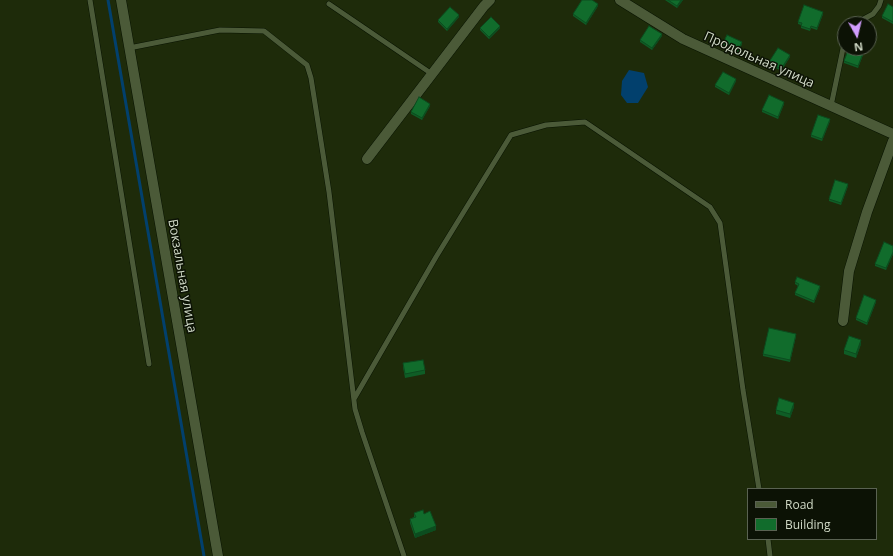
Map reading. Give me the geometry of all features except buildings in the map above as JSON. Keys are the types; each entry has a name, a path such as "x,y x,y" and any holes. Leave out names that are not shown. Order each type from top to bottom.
{"street":[{"name":"Вокзальная улица","path":"121,0 218,556"},
{"path":"367,159 490,0"},
{"name":"Продольная улица","path":"620,0 683,39 893,134"},
{"path":"843,321 849,271 867,212 893,141"}],"lane":[{"path":"90,0 149,364"},
{"path":"869,16 873,14 879,6 881,0"},
{"path":"329,4 432,74"},
{"path":"129,48 220,30 264,30 307,65 311,78 329,192 355,409 404,556"},
{"path":"831,106 841,56"},
{"path":"354,399 436,257 511,135 546,125 585,122 710,207 720,223 743,390 759,488"},
{"path":"768,540 770,556"}],"water":[{"path":"629,70 644,73 648,87 638,103 627,103 621,95 622,81"}],"waterway":[{"path":"108,0 204,556"}]}
